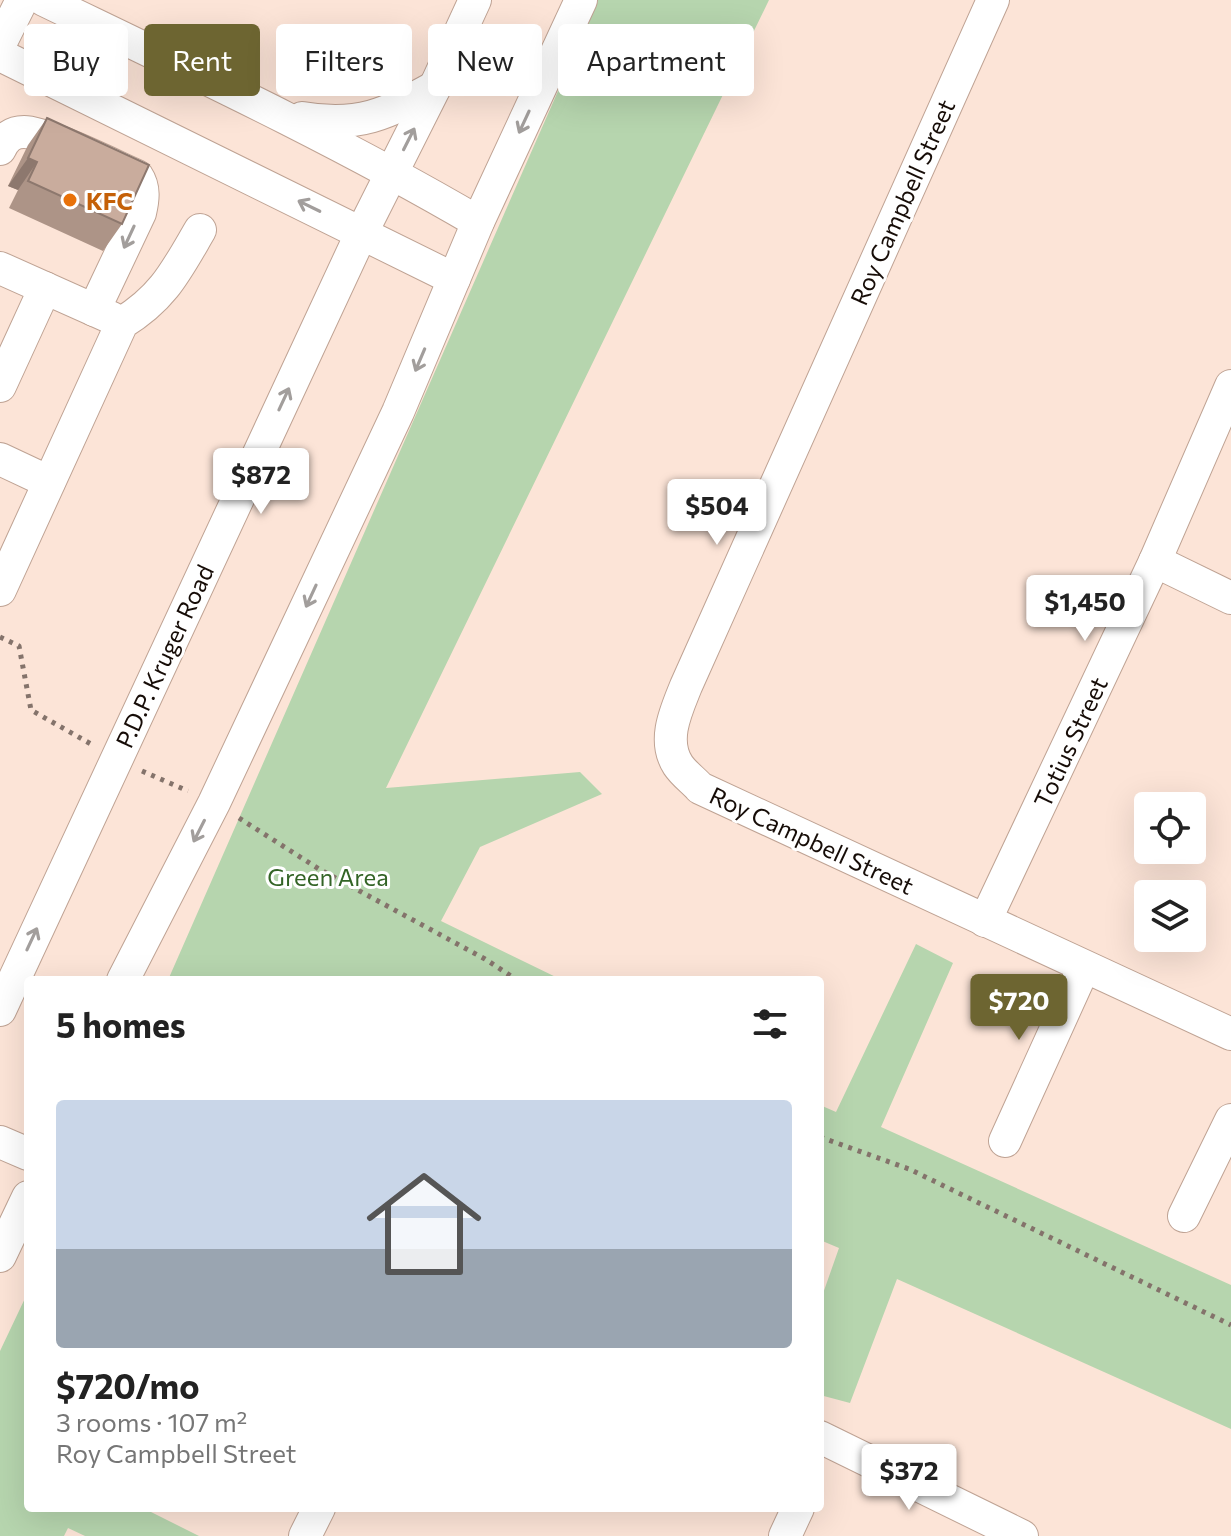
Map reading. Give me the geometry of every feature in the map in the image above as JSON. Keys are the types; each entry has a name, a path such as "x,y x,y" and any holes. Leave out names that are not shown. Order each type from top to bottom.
{"street":[{"path":"0,44 22,0"},
{"path":"44,0 279,114 392,172 478,222"},
{"name":"P.D.P. Kruger Road","path":"464,24 475,0"},
{"path":"125,976 214,803 398,412 478,222 581,0"},
{"name":"Roy Campbell Street","path":"993,0 686,686 674,718 670,742 678,765 700,788 1231,1034"},
{"path":"0,55 454,279"},
{"path":"279,114 327,122 356,121 385,113 428,91"},
{"name":"P.D.P. Kruger Road","path":"0,1010 362,232 430,96"},
{"path":"0,149 6,138 14,134 36,134 137,176 141,182 143,201 108,316 49,482 0,590"},
{"path":"0,268 108,316 145,309 162,291 200,230"},
{"path":"0,386 45,288"},
{"name":"Totius Street","path":"985,921 1155,561 1231,386"},
{"path":"0,459 49,482"},
{"path":"1155,561 1231,598"},
{"path":"1005,1141 1084,967"},
{"path":"1184,1216 1231,1120"},
{"path":"0,1142 24,1152"},
{"path":"0,1256 16,1206"},
{"path":"824,1446 1022,1536"},
{"path":"305,1536 317,1512"},
{"path":"785,1536 796,1512"}],"path":[{"path":"824,1138 909,1169 1231,1325"}],"green space":[{"name":"Green Area","path":"598,0 769,0 754,31 754,24 587,24"},
{"name":"Green Area","path":"558,91 558,96 722,96 386,788 580,772 602,794 480,847 441,921 554,976 170,976"},
{"path":"916,944 953,963 881,1127 1231,1285 1231,1429 897,1279 850,1403 824,1396 824,1291 839,1248 824,1242 824,1107 836,1112"},
{"path":"24,1300 24,1512 151,1512 199,1536 85,1536 68,1528 64,1536 0,1536 0,1351"}],"building":[{"path":"47,118 149,165 122,224 28,181 37,162 28,158"}],"place":[{"name":"KFC","path":"70,200"}]}
